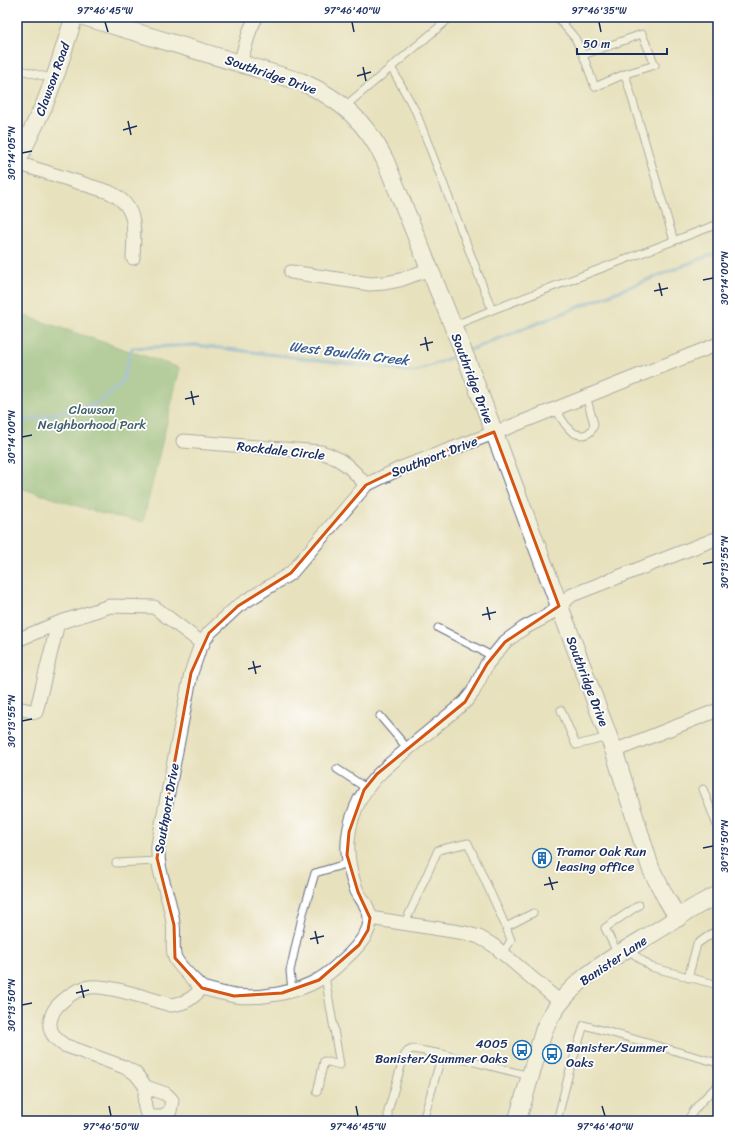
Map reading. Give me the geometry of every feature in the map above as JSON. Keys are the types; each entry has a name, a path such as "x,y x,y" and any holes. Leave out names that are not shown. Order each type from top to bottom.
{"street":[{"name":"Clawson Road","path":"17,163 45,103 74,17"},
{"name":"Southridge Drive","path":"85,17 302,82 332,97 367,129 377,143 386,160 468,363 612,744 651,869 678,918"},
{"path":"240,63 250,30 256,17"},
{"path":"17,163 109,192 119,197 127,205 133,221 133,258"},
{"path":"291,272 370,284 400,280 430,270"},
{"name":"Southport Drive","path":"202,988 179,964 176,958 173,949 174,925 157,861 158,845 191,673 202,644 210,633 238,606 291,573 366,485 401,468 718,344"},
{"name":"Rockdale Circle","path":"183,441 321,452 335,456 350,467 366,485"},
{"path":"146,1087 135,1073 124,1067 64,1046 57,1041 52,1034 49,1024 52,1014 58,1004 68,996 90,987 102,986 171,1005 182,1004 192,998 202,988 234,996 258,996 282,993 319,980 325,976 336,968 358,945 368,930 370,918 358,892 347,855 349,832 355,809 366,788 377,774 465,702 473,692 492,656 505,642 524,628 547,616 572,596 718,538"},
{"path":"17,640 58,623 110,606 154,608 202,644"},
{"path":"17,708 36,712 58,623"},
{"path":"612,744 718,710"},
{"name":"Banister Lane","path":"518,1121 544,1030 559,1001 578,982 597,968 718,895"},
{"path":"370,918 465,933 479,937 493,945 559,1001"}],"lane":[{"path":"344,107 451,17"},
{"path":"557,17 575,38 595,87 625,74 655,65 642,34 583,55"},
{"path":"392,67 416,112 492,310"},
{"path":"17,69 54,79"},
{"path":"625,74 674,241"},
{"path":"453,326 718,224"},
{"path":"555,408 566,426 573,432 584,435 593,429 594,424 586,396"},
{"path":"438,628 492,656"},
{"path":"562,710 576,745 612,744"},
{"path":"380,716 408,749"},
{"path":"337,769 366,788"},
{"path":"703,789 718,828"},
{"path":"405,923 438,850 468,843 511,940 503,954"},
{"path":"116,863 157,861"},
{"path":"292,990 290,971 302,917 315,873 349,863"},
{"path":"639,905 605,928 623,952 652,967 718,985"},
{"path":"506,927 533,913"},
{"path":"688,978 697,944 718,929"},
{"path":"317,1092 324,1061 340,1065 325,976"},
{"path":"557,1121 569,1073 584,1025 718,1062"},
{"path":"388,1121 388,1111 404,1056 408,1051 413,1049 442,1054 530,1076"},
{"path":"423,1121 442,1054"},
{"path":"688,1121 702,1101 718,1085"}],"highlighted area":[{"path":"494,432 559,606 505,642 487,664 465,702 377,774 364,790 349,832 347,855 358,892 370,918 368,930 359,945 319,980 282,993 234,996 202,988 175,958 174,925 157,858 191,673 209,633 238,606 291,573 366,485 401,468"}],"green space":[{"name":"Clawson Neighborhood Park","path":"17,313 180,368 143,522 103,514 17,487"}],"waterway":[{"name":"West Bouldin Creek","path":"467,351 718,252"},
{"name":"West Bouldin Creek","path":"17,423 98,403 122,383 132,348 195,345 415,372 460,354"}],"place":[{"name":"Tramor Oak Run leasing office","path":"542,858"},
{"name":"4005 Banister/Summer Oaks","path":"522,1050"},
{"name":"Banister/Summer Oaks","path":"552,1054"}]}
